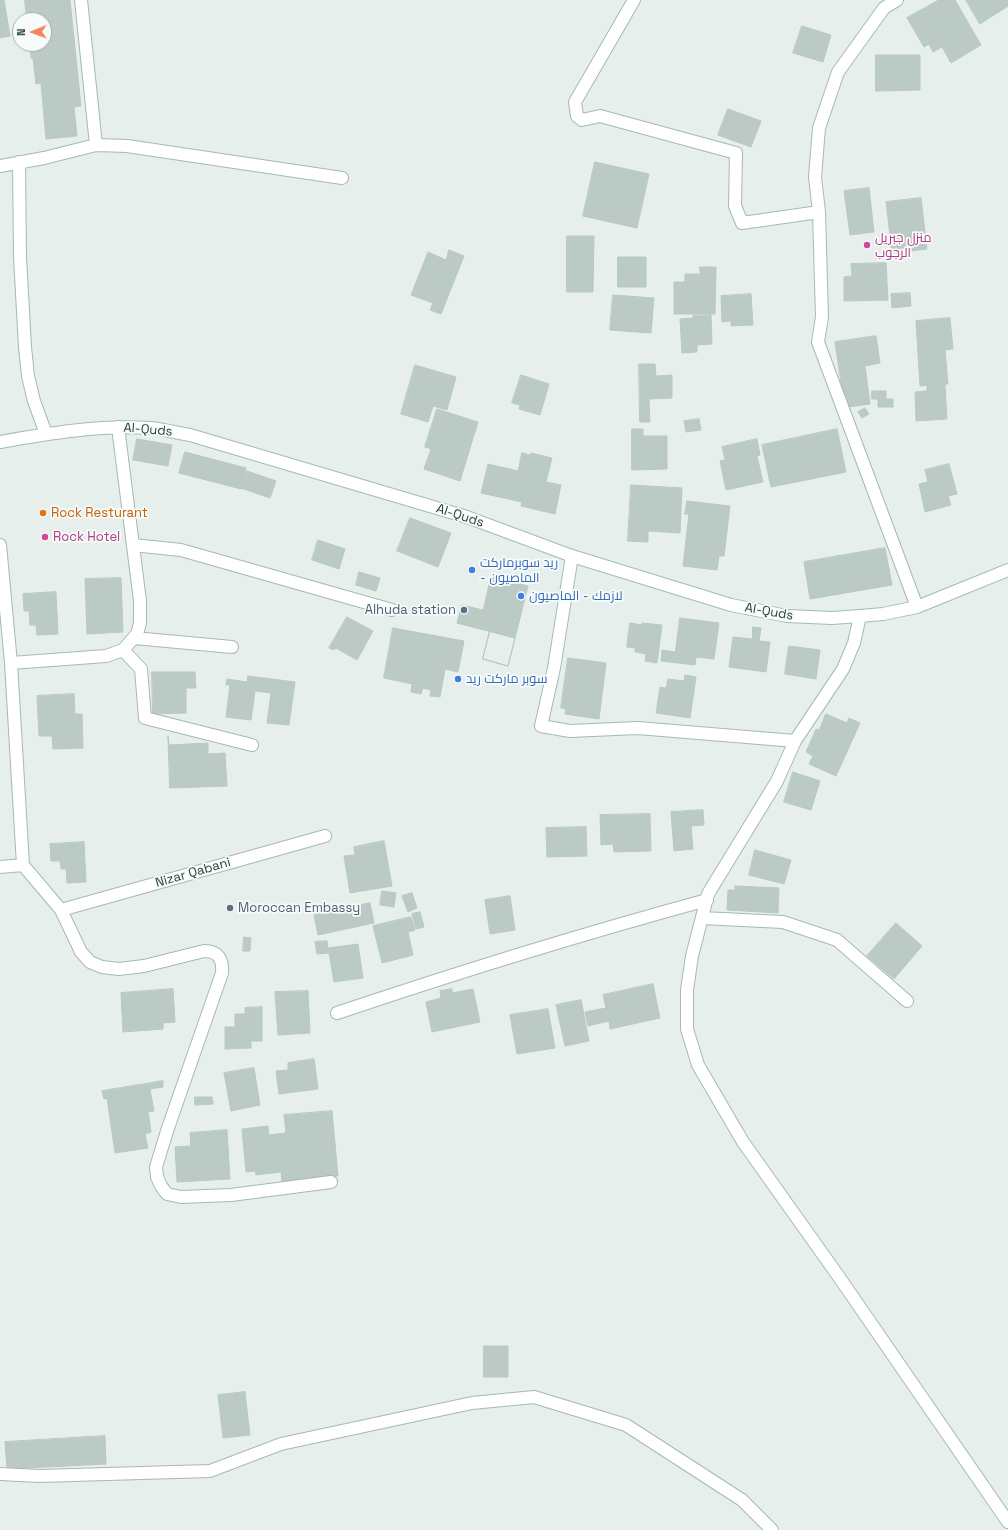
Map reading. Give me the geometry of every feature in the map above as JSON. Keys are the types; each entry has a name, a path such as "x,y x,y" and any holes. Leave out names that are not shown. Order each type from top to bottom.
{"street":[{"path":"81,0 96,144"},
{"path":"634,0 575,102 577,116 582,120 600,116 736,153 735,206 742,223 819,212"},
{"path":"897,0 884,8 838,72 819,128 815,176 819,212 822,317 818,342 917,607"},
{"path":"0,166 96,144 127,146 342,178"},
{"path":"20,162 20,257 25,347 28,376 34,401 46,434"},
{"path":"12,663 106,656 122,650 137,634 140,623 140,601 118,427"},
{"name":"Al-Quds","path":"0,442 61,431 118,427 152,428 190,435 467,517 572,556 731,605 787,616 832,618 883,614 917,607 1008,570"},
{"path":"0,545 12,663 23,865 61,910 81,952 90,962 102,967 119,969 144,966 204,951 210,951 215,953 223,964 222,974 168,1128 156,1167 159,1182 167,1194 181,1197 231,1195 331,1182"},
{"path":"133,545 181,550 392,610"},
{"path":"572,556 554,668 541,726 570,731 638,728 795,741"},
{"path":"860,616 854,643 843,668 795,741 777,781 708,894 692,956 687,990 687,1028 698,1065 743,1142 1008,1522"},
{"path":"134,638 232,647"},
{"path":"122,650 141,668 145,718 252,745"},
{"name":"Nizar Qabani","path":"61,910 325,836"},
{"path":"0,867 23,865"},
{"path":"337,1013 462,972 627,922 706,900"},
{"path":"702,918 783,922 837,940 907,1001"},
{"path":"0,1474 47,1475 210,1471 281,1444 472,1404 534,1398 626,1425 742,1500 772,1530"}],"building":[{"path":"0,0 4,0 10,36 0,38"},
{"path":"25,0 70,0 81,106 74,107 77,136 46,139 41,83 36,84 33,58 31,58 31,52 52,52 52,12 26,12"},
{"path":"939,0 955,0 981,45 951,63 942,47 933,52 929,44 924,47 907,18"},
{"path":"966,0 1008,0 1008,6 980,24"},
{"path":"802,26 831,35 823,62 793,53"},
{"path":"876,55 920,55 920,90 876,91"},
{"path":"728,109 761,121 751,147 718,135"},
{"path":"595,162 649,174 637,228 583,216"},
{"path":"869,188 874,232 850,235 844,191"},
{"path":"921,198 927,249 892,253 886,202"},
{"path":"567,236 594,236 593,292 567,292"},
{"path":"449,250 464,256 441,314 430,310 433,303 411,295 428,252 446,260"},
{"path":"618,257 646,257 646,287 618,287"},
{"path":"886,263 888,300 844,301 844,277 852,276 851,264"},
{"path":"700,267 716,267 715,314 674,314 674,282 685,282 685,274 700,274"},
{"path":"910,293 911,306 892,308 891,294"},
{"path":"751,294 753,325 731,326 731,321 722,322 721,296"},
{"path":"613,295 654,298 651,333 610,330"},
{"path":"711,315 712,344 697,345 697,352 682,353 680,319 693,318 693,316"},
{"path":"950,318 953,349 945,350 948,384 920,386 916,321"},
{"path":"876,336 880,363 865,366 870,404 848,407 847,397 843,397 835,342"},
{"path":"639,364 655,364 656,376 672,375 672,398 649,399 650,422 640,422"},
{"path":"415,365 456,377 447,410 433,406 428,422 401,414"},
{"path":"521,375 549,384 540,415 519,409 520,405 512,403"},
{"path":"945,385 947,419 916,421 915,392 927,391 927,386"},
{"path":"872,391 886,391 886,399 893,399 893,407 878,407 878,399 872,399"},
{"path":"865,408 869,414 862,418 858,412"},
{"path":"437,409 478,422 460,481 424,469 431,449 425,447"},
{"path":"699,419 701,430 686,432 684,421"},
{"path":"632,429 643,429 643,436 667,436 667,469 632,470"},
{"path":"837,429 846,472 771,487 762,445"},
{"path":"137,439 172,445 168,466 133,460"},
{"path":"757,439 760,455 757,456 763,482 726,490 720,461 725,460 722,447"},
{"path":"185,452 246,468 241,489 179,473"},
{"path":"522,453 530,455 531,453 552,458 546,482 561,485 555,514 521,506 522,502 481,493 488,464 518,471"},
{"path":"949,464 957,494 948,496 951,505 925,512 919,484 928,482 925,470"},
{"path":"247,471 276,481 270,498 241,488"},
{"path":"631,485 682,488 680,533 648,531 648,542 628,541"},
{"path":"687,501 730,506 724,556 719,556 717,570 683,566 689,514 685,514"},
{"path":"410,518 451,533 438,567 397,551"},
{"path":"318,540 345,549 339,569 312,560"},
{"path":"885,548 892,585 810,599 804,562"},
{"path":"359,572 380,578 376,591 356,585"},
{"path":"491,577 528,586 515,638 457,623 462,605 483,610"},
{"path":"121,578 123,632 87,634 85,579"},
{"path":"56,592 58,634 37,635 36,625 30,625 29,611 24,611 23,594"},
{"path":"347,617 373,631 357,660 336,648 334,650 329,648"},
{"path":"680,618 719,623 714,659 696,657 695,665 661,661 662,650 675,652"},
{"path":"630,623 642,625 642,623 662,625 657,663 645,661 646,654 635,652 635,648 627,647"},
{"path":"753,627 761,628 759,641 770,642 766,672 729,667 733,637 752,639"},
{"path":"393,628 464,641 458,672 445,669 440,697 430,696 431,690 423,688 421,694 411,692 412,684 384,678"},
{"path":"490,631 515,638 508,666 483,659"},
{"path":"490,631 515,638 508,666 483,659"},
{"path":"789,646 820,650 816,679 785,674"},
{"path":"568,658 606,663 599,719 565,714 566,709 561,708"},
{"path":"152,672 195,672 196,688 186,688 186,713 153,714"},
{"path":"685,675 696,677 690,718 656,713 660,687 666,688 668,679 684,681"},
{"path":"248,676 295,682 289,725 267,723 271,693 255,691 251,720 226,717 230,685 226,685 227,679 247,682"},
{"path":"74,694 75,714 82,714 83,748 53,749 52,736 39,736 37,696"},
{"path":"826,714 847,723 849,718 860,723 836,776 809,764 813,756 806,752 816,729 819,730"},
{"path":"168,736 169,745 208,743 208,754 225,753 227,786 170,788"},
{"path":"793,772 820,781 811,810 784,802"},
{"path":"703,810 704,825 691,826 693,849 674,851 671,812"},
{"path":"650,814 651,851 614,852 613,844 601,845 600,815"},
{"path":"586,827 587,856 547,857 546,828"},
{"path":"384,841 392,886 350,893 344,856 355,855 354,847"},
{"path":"84,842 86,882 67,883 66,869 61,869 60,861 51,861 50,844"},
{"path":"755,850 791,860 784,884 749,875"},
{"path":"735,886 779,888 778,913 727,910 728,890 735,890"},
{"path":"382,891 396,893 394,907 380,905"},
{"path":"412,893 417,908 408,912 402,896"},
{"path":"510,896 515,930 490,934 485,900"},
{"path":"370,903 374,923 318,935 314,915"},
{"path":"420,912 424,927 416,929 412,914"},
{"path":"411,917 415,930 408,932 413,955 382,963 373,926"},
{"path":"896,923 922,946 894,979 867,956"},
{"path":"244,937 251,938 250,951 243,951"},
{"path":"327,941 328,948 358,944 363,978 334,982 329,953 317,954 315,942"},
{"path":"653,984 660,1018 610,1029 609,1021 588,1026 585,1012 606,1008 603,995"},
{"path":"173,989 175,1022 163,1023 163,1029 123,1032 121,993"},
{"path":"452,989 452,993 473,989 480,1022 432,1032 426,1002 441,998 440,991"},
{"path":"308,991 310,1033 278,1035 275,992"},
{"path":"581,1000 589,1041 565,1046 556,1005"},
{"path":"262,1007 262,1041 251,1041 251,1048 225,1049 225,1027 235,1027 235,1014 245,1014 245,1008"},
{"path":"548,1009 555,1048 517,1054 510,1015"},
{"path":"314,1059 318,1089 279,1094 276,1071 288,1070 288,1063"},
{"path":"254,1068 260,1105 231,1111 224,1073"},
{"path":"163,1081 163,1087 150,1089 154,1111 148,1112 151,1132 145,1134 148,1148 115,1153 107,1098 104,1099 102,1091"},
{"path":"195,1097 212,1097 213,1104 195,1105"},
{"path":"332,1111 338,1176 282,1182 281,1172 256,1175 255,1171 246,1172 242,1129 268,1126 269,1135 286,1133 284,1115"},
{"path":"227,1130 230,1179 177,1182 175,1147 191,1146 190,1133"},
{"path":"484,1346 508,1346 508,1377 484,1377"},
{"path":"245,1392 250,1435 223,1438 218,1395"},
{"path":"105,1436 106,1464 7,1469 5,1442"}],"place":[{"name":"منزل جبريل الرجوب","path":"867,245"},
{"name":"Rock Resturant","path":"43,513"},
{"name":"Rock Hotel","path":"45,537"},
{"name":"ريد سوبرماركت - الماصيون","path":"472,570"},
{"name":"لازمك - الماصيون","path":"521,596"},
{"name":"Alhuda station","path":"464,610"},
{"name":"سوبر ماركت ريد","path":"458,679"},
{"name":"Moroccan Embassy","path":"230,908"}]}
